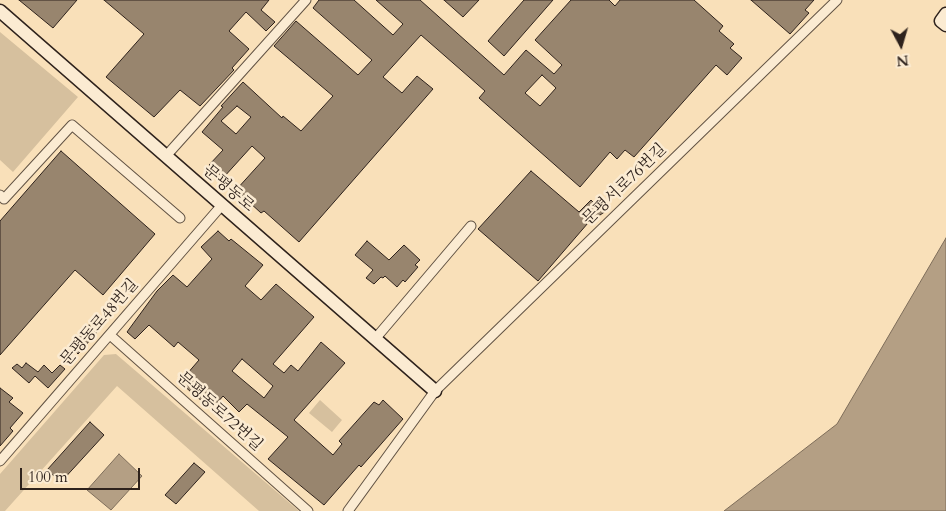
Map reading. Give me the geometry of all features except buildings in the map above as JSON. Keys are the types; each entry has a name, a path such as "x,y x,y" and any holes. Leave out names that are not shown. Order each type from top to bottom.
{"main road":[{"name":"문평동로","path":"0,11 435,391"},
{"path":"946,14 941,21 946,25"}],"street":[{"path":"166,156 306,0"},
{"name":"문평서로76번길","path":"435,391 837,0"},
{"path":"0,195 4,199 72,125 180,218"},
{"name":"문평동로48번길","path":"0,461 222,205"},
{"path":"375,339 470,226"},
{"name":"문평동로72번길","path":"110,335 308,511"},
{"path":"348,511 435,391"}],"shaded area":[{"path":"0,32 78,97 13,172 0,160"},
{"path":"946,238 946,511 724,511 837,424"},
{"path":"116,354 299,511 259,511 117,386 5,511 0,511 0,474 104,355"},
{"path":"320,400 342,420 332,432 309,413"},
{"path":"119,454 142,476 111,510 87,490"}]}
